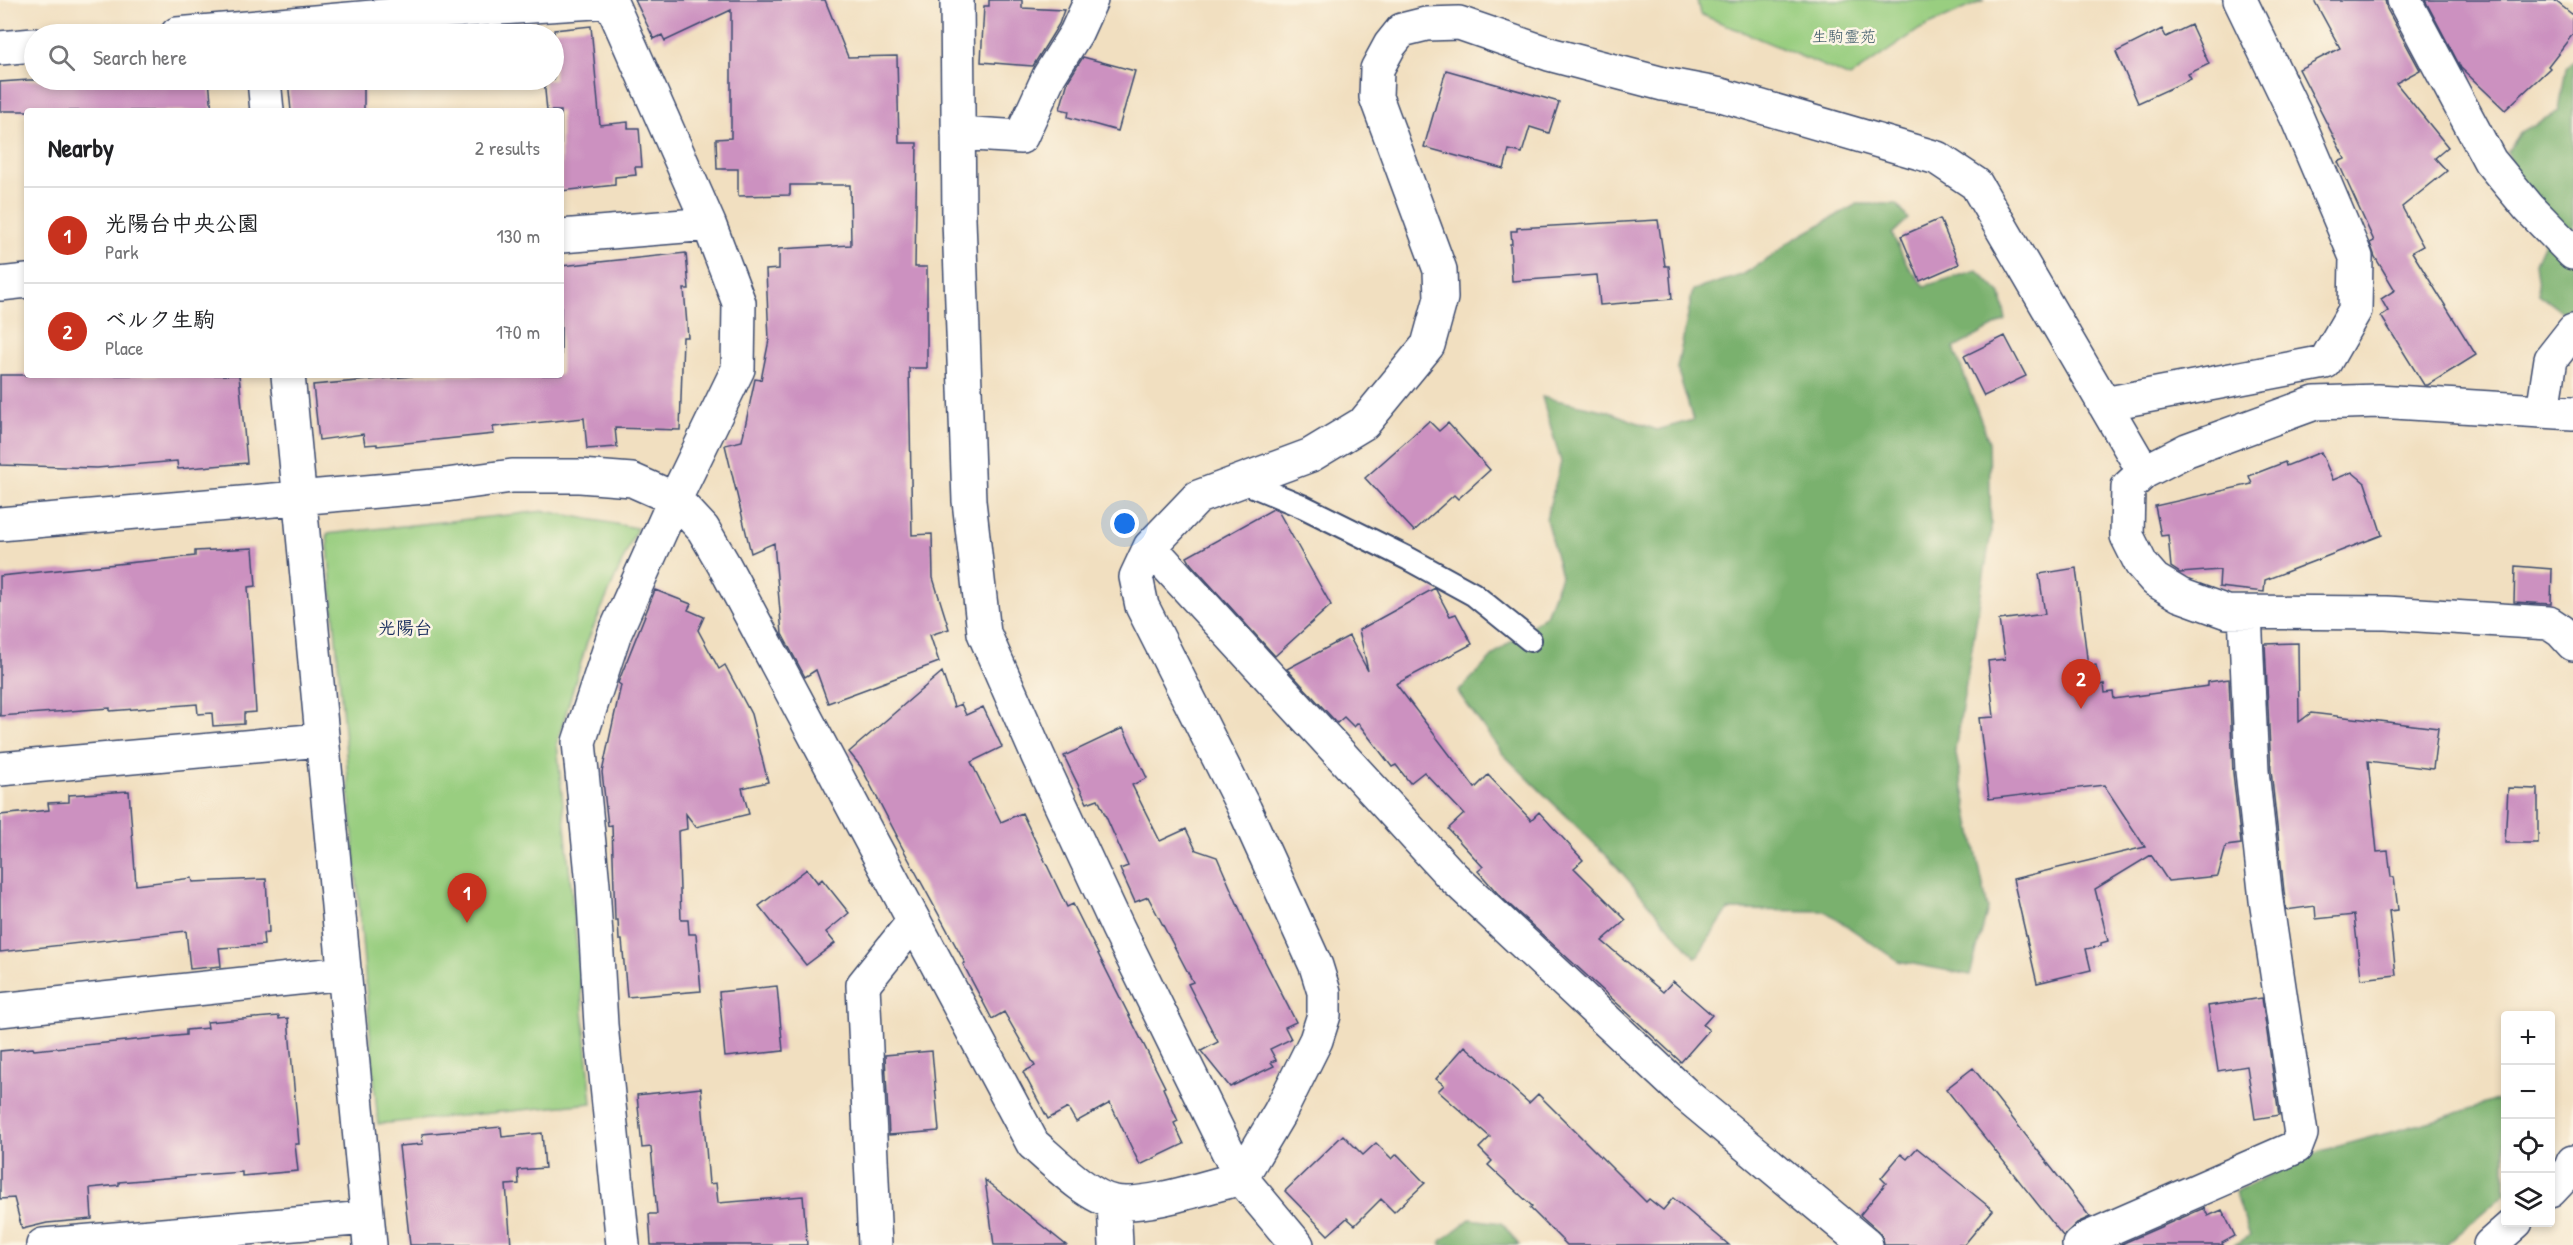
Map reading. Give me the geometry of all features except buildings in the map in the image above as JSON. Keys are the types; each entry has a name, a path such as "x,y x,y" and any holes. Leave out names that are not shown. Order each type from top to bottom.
{"street":[{"path":"241,24 610,0 710,224 739,303 738,369 675,498 614,635 579,742 593,885 601,1024 623,1245"},
{"path":"957,0 958,133 969,501 984,633 1108,906 1241,1178 1297,1245"},
{"path":"958,133 1021,137 1049,76 1076,33 1091,0"},
{"path":"2103,404 2325,362 2355,310 2356,257 2298,118 2240,0"},
{"path":"2404,0 2490,161 2529,208 2573,253"},
{"path":"0,524 446,485 512,476 580,476 632,480 675,498 703,529 723,565 1033,1144 1078,1184 1114,1202 1134,1202 1184,1193 1241,1178 1280,1112 1316,1040 1324,1015 1324,992 1316,966 1245,810 1142,606 1136,577 1150,547 1198,497 1244,482 1311,455 1364,423 1428,345 1441,298 1440,270 1376,98 1377,69 1390,45 1402,30 1426,24 1460,23 1549,54 1663,84 1722,95 1936,158 1976,184 2144,472"},
{"path":"0,48 24,46"},
{"path":"265,90 267,108"},
{"path":"564,236 710,224"},
{"path":"0,284 24,282"},
{"path":"2569,632 2549,624 2386,613 2227,612 2180,595 2155,580 2141,564 2127,536 2126,512 2128,487 2144,472 2187,450 2315,403 2378,401 2558,412 2551,359 2573,331"},
{"path":"43,1245 368,1231 288,378"},
{"path":"1150,547 1452,876 1685,1094 1866,1245"},
{"path":"2079,1245 2088,1238 2296,1147 2301,1134 2266,900 2252,771 2245,613"},
{"path":"0,769 321,740"},
{"path":"875,1245 863,985 914,921"},
{"path":"0,1010 345,973"},
{"path":"2555,1186 2570,1170 2573,1162"},
{"path":"1114,1202 1116,1245"},
{"path":"2490,1245 2510,1227"}],"lane":[{"path":"1244,482 1302,506 1409,559 1473,594 1530,640"}],"green space":[{"name":"生駒霊苑","path":"1697,0 1985,0 1920,29 1850,77 1700,14"},
{"path":"2573,60 2573,311 2564,313 2539,294 2535,262 2544,242 2507,152 2521,132 2559,111 2566,67"},
{"path":"1857,204 1897,204 1908,219 1892,234 1909,268 1925,286 1977,270 2001,294 2006,320 1954,348 1989,442 1991,533 1955,750 1988,909 1970,975 1898,961 1825,911 1728,910 1696,958 1610,859 1502,753 1458,692 1497,652 1546,615 1561,576 1546,519 1561,462 1542,397 1607,411 1657,430 1693,420 1677,368 1693,290 1742,275 1770,258 1789,242"},
{"path":"545,511 637,528 587,642 557,743 592,1103 378,1124 327,534"},
{"path":"2501,1098 2501,1197 2446,1245 2234,1245 2250,1236 2235,1192 2321,1151 2439,1119"},
{"path":"1470,1219 1502,1223 1519,1245 1441,1245 1441,1241"}],"place":[{"name":"ベルク生駒","path":"2081,709"},
{"name":"光陽台中央公園","path":"467,923"}],"district":[{"name":"光陽台","path":"405,627"}]}
